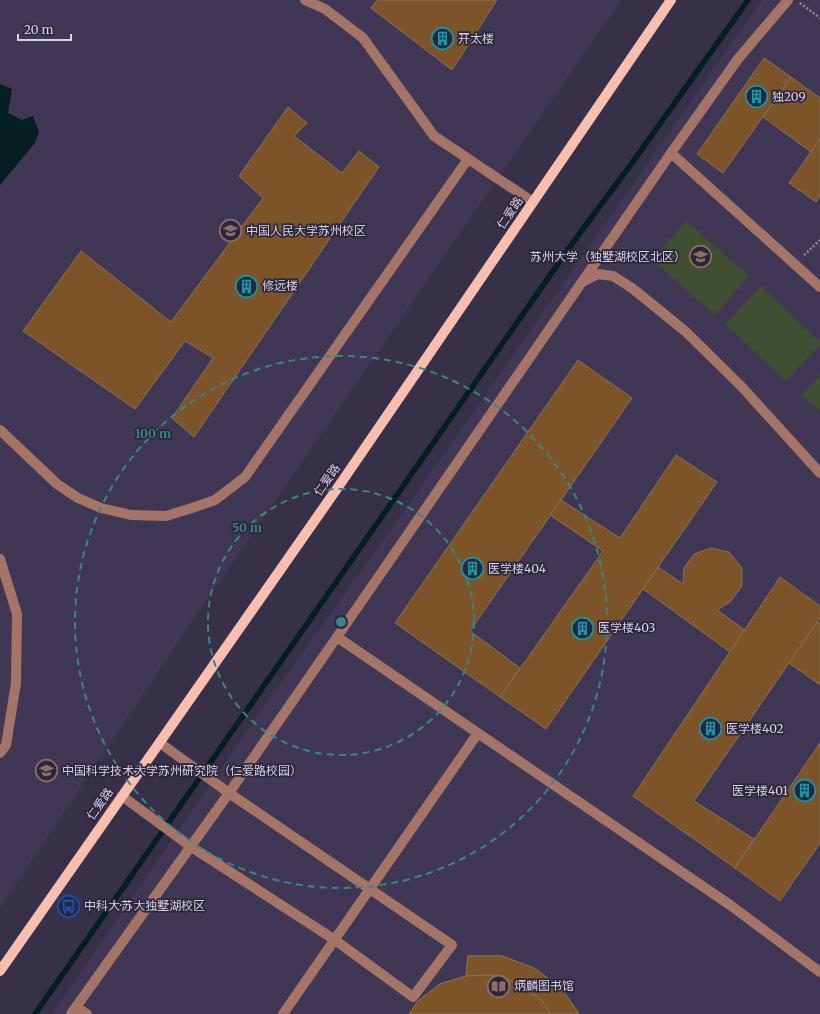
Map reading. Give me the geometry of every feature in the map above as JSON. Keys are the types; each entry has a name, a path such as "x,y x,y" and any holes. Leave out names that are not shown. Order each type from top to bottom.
{"main road":[{"name":"仁爱路","path":"0,971 347,474 671,0"}],"lane":[{"path":"306,0 325,9 362,38 434,136 533,202"},
{"path":"87,1014 74,1010 229,793 671,153 738,59 788,0"},
{"path":"671,153 820,286"},
{"path":"0,430 57,484 78,498 101,508 130,515 166,516 215,500 245,477 468,160"},
{"path":"582,282 598,274 614,276 632,288 685,331 741,386 820,473"},
{"path":"0,559 17,614 16,683 6,745 0,753"},
{"path":"337,637 730,905 820,972"},
{"path":"283,1014 478,733"},
{"path":"122,796 190,846 335,940 413,997 452,945 229,793 160,743"}],"path":[{"path":"796,0 820,18"},
{"path":"795,263 820,240"}],"shaded area":[{"name":"中国人民大学苏州校区","path":"0,0 621,0 184,633 0,908"},
{"name":"苏州大学（独墅湖校区北区）","path":"762,0 820,0 820,1014 52,1014 248,729 402,514"},
{"path":"0,84 12,89 8,113 22,120 33,116 39,132 35,143 0,185"}],"green space":[{"path":"686,221 749,276 715,315 652,260"},
{"path":"761,286 820,342 820,345 786,381 725,324"},
{"path":"820,375 820,411 802,395"}],"building":[{"name":"开太楼","path":"377,0 497,0 452,70 371,8"},
{"name":"独209","path":"764,58 791,77 723,173 697,154"},
{"path":"791,77 820,98 820,139 811,152 763,117"},
{"name":"修远楼","path":"288,107 307,123 294,136 342,173 359,151 379,167 194,437 172,418 213,358 185,341 135,409 23,331 81,251 171,322 263,198 239,176"},
{"path":"820,139 820,196 816,202 789,183"},
{"name":"医学楼404","path":"578,360 632,398 470,631 520,668 500,697 395,623"},
{"name":"医学楼403","path":"676,455 717,482 546,729 500,697 603,551 550,515 561,500 620,538"},
{"path":"711,548 729,552 742,568 742,586 730,602 717,610 745,630 730,652 643,589 658,567 683,584 684,568 694,554"},
{"name":"医学楼402","path":"780,577 820,606 820,618 694,801 754,839 735,868 633,796"},
{"path":"817,622 820,624 820,685 789,663"},
{"name":"医学楼401","path":"820,743 820,843 780,901 735,868"},
{"name":"炳麟图书馆","path":"468,956 502,956 534,968 561,988 579,1014 409,1014 418,1001 440,984 466,976"},
{"path":"468,956 502,956 534,968 561,988 579,1014 551,1014 542,1001 520,984 494,975 466,976"},
{"name":"炳麟图书馆","path":"494,975 520,984 542,1001 551,1014 409,1014 418,1001 440,984 466,976"}],"waterway":[{"path":"35,1014 574,241 632,163 748,0"}],"place":[{"name":"开太楼","path":"442,39"},
{"name":"独209","path":"757,97"},
{"name":"中国人民大学苏州校区","path":"231,231"},
{"name":"苏州大学（独墅湖校区北区）","path":"701,257"},
{"name":"修远楼","path":"247,286"},
{"name":"医学楼404","path":"473,569"},
{"name":"医学楼403","path":"582,628"},
{"name":"医学楼402","path":"711,729"},
{"name":"中国科学技术大学苏州研究院（仁爱路校园）","path":"46,771"},
{"name":"医学楼401","path":"804,791"},
{"name":"中科大·苏大独墅湖校区","path":"69,906"},
{"name":"炳麟图书馆","path":"498,986"}]}
